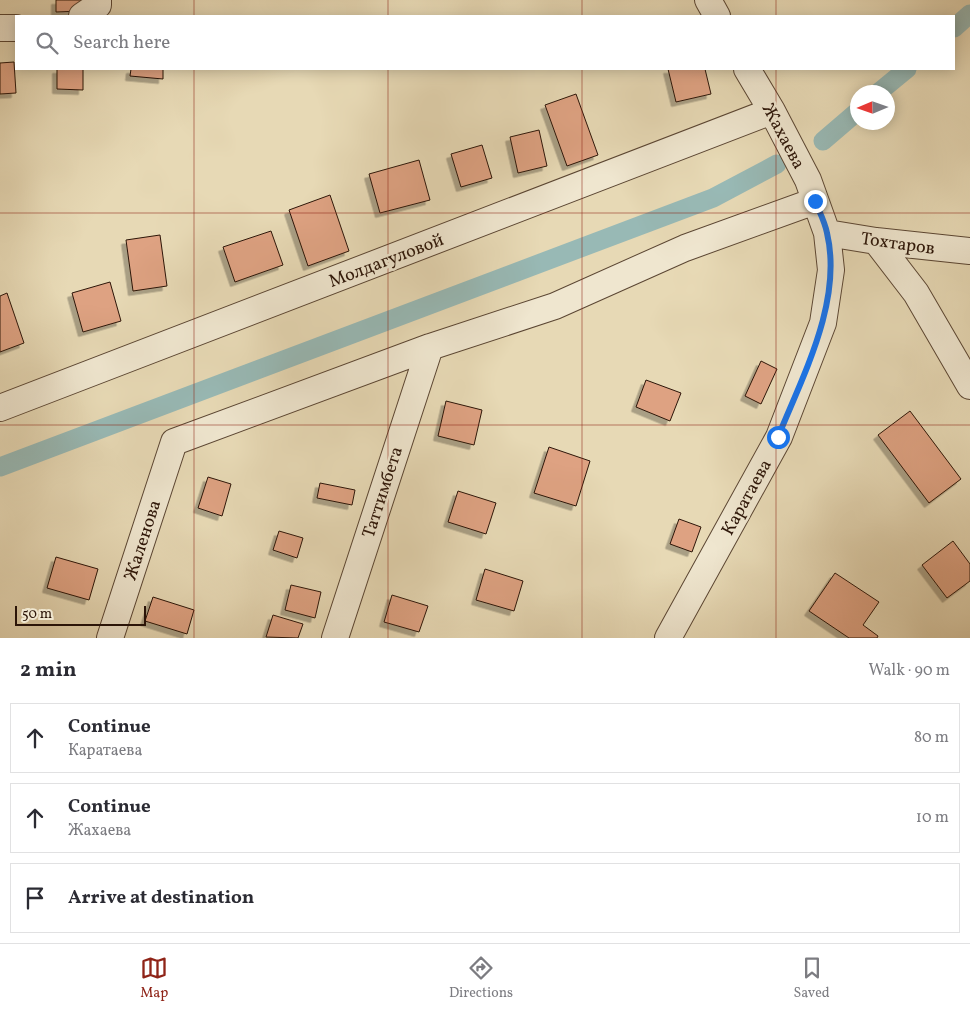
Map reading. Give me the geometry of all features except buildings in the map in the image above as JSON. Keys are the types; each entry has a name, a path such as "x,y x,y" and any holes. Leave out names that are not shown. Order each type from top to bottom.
{"street":[{"path":"83,15 98,5 98,0"},
{"path":"708,0 716,15"},
{"path":"0,28 15,28"},
{"name":"Жахаева","path":"749,70 812,190 827,233"},
{"name":"Молдагуловой","path":"0,408 774,116"},
{"path":"430,346 555,306 812,190"},
{"name":"Тохтаров","path":"827,233 962,252 970,251"},
{"name":"Каратаева","path":"668,638 778,437 820,332 831,270 827,233"},
{"path":"876,241 916,293 970,386"},
{"name":"Жаленова","path":"110,638 174,442 430,346"},
{"name":"Таттимбета","path":"335,638 430,346"}],"waterway":[{"path":"955,27 970,14"},
{"path":"888,85 906,70"},
{"path":"823,141 850,118"},
{"path":"0,467 713,198 777,164"}],"route":[{"path":"778,437 823,323 831,270 827,233 815,201"}]}
